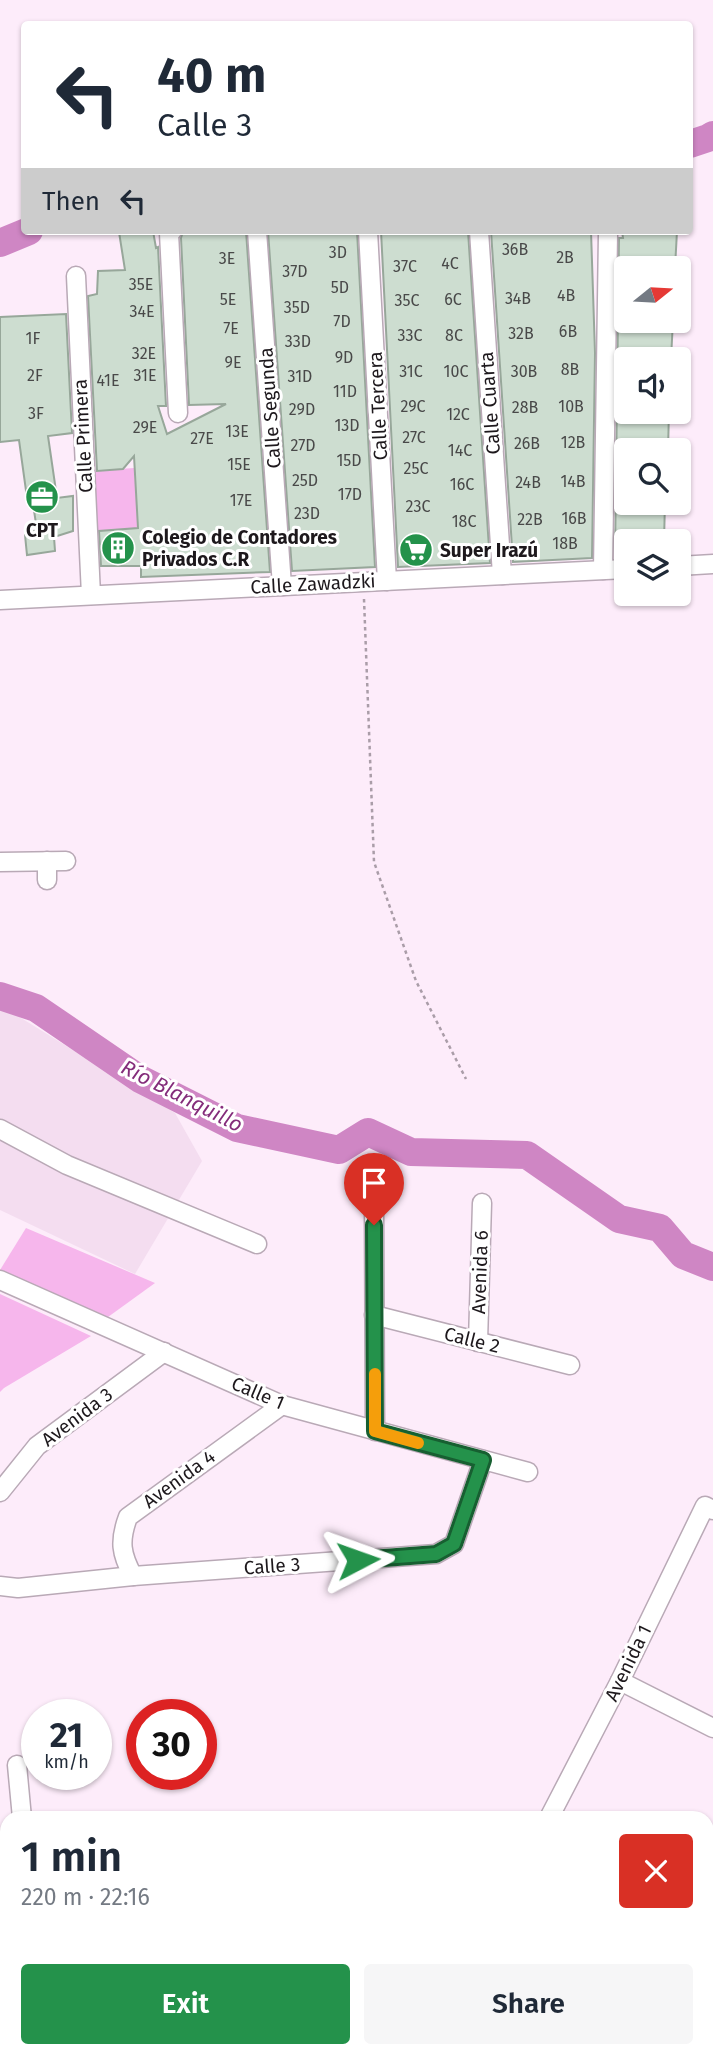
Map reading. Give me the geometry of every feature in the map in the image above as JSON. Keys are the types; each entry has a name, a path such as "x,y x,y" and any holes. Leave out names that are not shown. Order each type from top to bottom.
{"street":[{"path":"169,235 178,413"},
{"name":"Calle Segunda","path":"257,235 282,586"},
{"name":"Calle Tercera","path":"368,235 387,581"},
{"name":"Calle Cuarta","path":"479,235 502,575"},
{"path":"604,570 608,235"},
{"name":"Calle Primera","path":"76,276 91,595"},
{"path":"691,565 713,564"},
{"name":"Calle Zawadzki","path":"0,600 614,570"},
{"path":"47,861 47,880"},
{"path":"0,862 66,861"},
{"path":"0,1129 67,1164 257,1244"},
{"path":"374,1203 375,1431"},
{"name":"Avenida 6","path":"478,1342 482,1203"},
{"name":"Calle 1","path":"0,1280 282,1405 528,1472"},
{"name":"Calle 2","path":"374,1315 570,1365"},
{"name":"Avenida 3","path":"0,1492 37,1446 164,1352"},
{"name":"Avenida 4","path":"133,1576 124,1559 121,1534 128,1517 282,1405"},
{"name":"Calle 3","path":"0,1586 18,1588 133,1576 436,1554 454,1544 483,1460"},
{"name":"Avenida 1","path":"553,1811 709,1508"},
{"path":"620,1681 713,1728"},
{"path":"17,1765 21,1811"}],"path":[{"path":"364,582 374,862 416,981 466,1079"}],"shaded area":[{"path":"134,468 138,528 96,531 90,471"},
{"path":"0,1005 175,1113 202,1161 135,1274 0,1210"},
{"path":"26,1228 155,1283 108,1317 0,1270"},
{"path":"0,1294 91,1336 0,1392"}],"building":[{"path":"119,235 154,235 156,248 158,247 166,406 158,406 167,434 226,404 189,405 182,235 246,235 270,572 141,577 141,566 101,566 99,531 138,528 134,456 123,469 97,471 88,296 97,294 98,271 125,270"},
{"path":"268,235 357,235 375,567 292,571"},
{"path":"381,235 468,235 490,563 398,567"},
{"path":"491,235 591,235 595,353 592,558 513,562"},
{"path":"623,235 677,235 676,256 619,256 619,238 623,238"},
{"path":"66,314 72,433 48,436 57,498 73,496 73,531 54,537 55,551 27,555 25,535 37,530 33,504 28,505 19,440 0,442 0,317"},
{"path":"618,333 672,333 672,347 618,347"},
{"path":"617,424 669,424 668,438 616,438"},
{"path":"616,515 665,515 664,529 615,529"}],"waterway":[{"path":"693,143 713,135"},
{"path":"0,243 21,234"},
{"name":"Río Blanquillo","path":"0,996 36,1008 140,1079 237,1128 339,1150 368,1132 411,1152 527,1155 619,1219 660,1228 683,1255 713,1267"}],"slow traffic":[{"path":"375,1374 375,1431 418,1443"}],"place":[{"name":"CPT","path":"42,497"},
{"name":"Colegio de Contadores Privados C.R","path":"118,548"},
{"name":"Super Irazú","path":"416,550"}],"route":[{"path":"358,1560 436,1554 454,1544 483,1460 375,1431 374,1225"}]}
